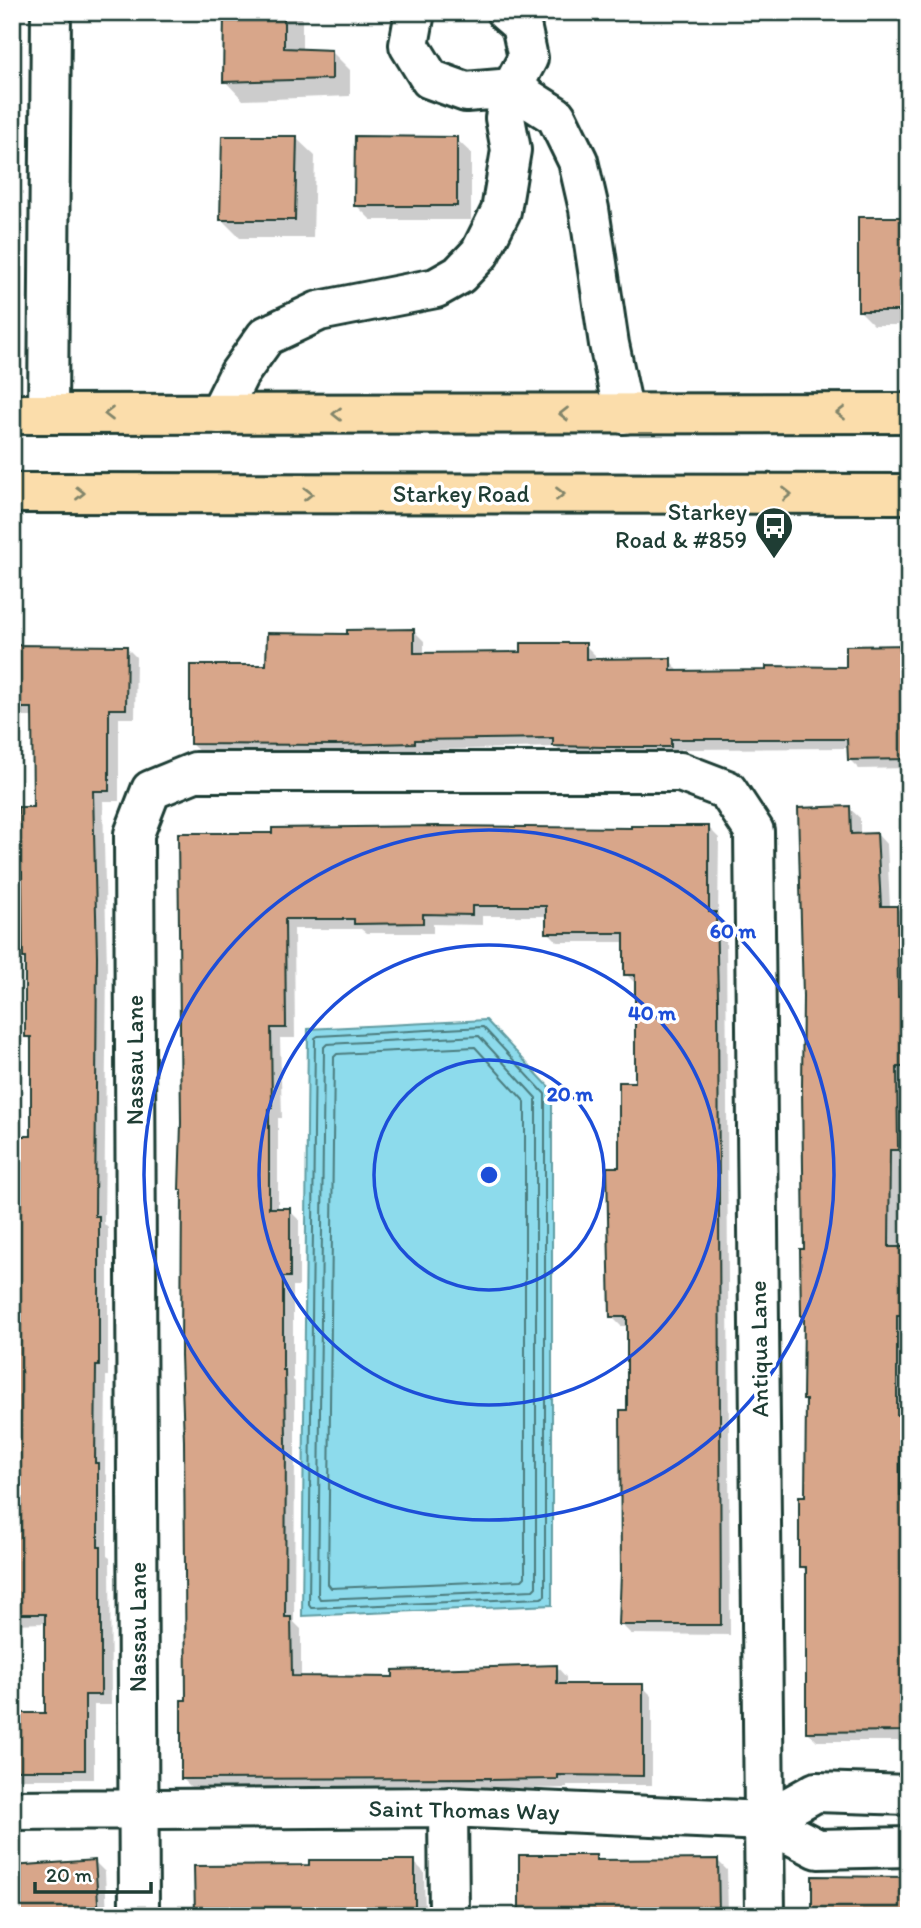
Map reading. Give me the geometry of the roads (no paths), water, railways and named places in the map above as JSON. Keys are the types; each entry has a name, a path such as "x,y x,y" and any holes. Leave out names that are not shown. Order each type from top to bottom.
{"main road":[{"path":"30,414 909,413"},
{"name":"Starkey Road","path":"12,493 909,494"}],"street":[{"path":"30,414 51,12"},
{"path":"415,12 409,45 429,79 466,92 512,88 556,116 578,160 589,209 609,344 624,414"},
{"path":"219,414 239,374 266,336 319,311 436,288 459,275 480,253 501,211 511,150 505,118 512,88 527,58 521,25 506,12"},
{"name":"Nassau Lane","path":"139,1916 134,834 151,790 195,772 680,772 727,790"},
{"name":"Antiqua Lane","path":"727,790 754,831 765,1916"},
{"path":"764,1821 816,1792 909,1795"},
{"path":"448,1807 449,1916"},
{"name":"Saint Thomas Way","path":"12,1810 448,1807 764,1821"},
{"path":"764,1821 818,1849 909,1847"}],"water":[{"path":"486,1020 552,1090 552,1605 302,1616 308,1029"}],"place":[{"name":"Starkey Road & #859","path":"774,560"}]}
